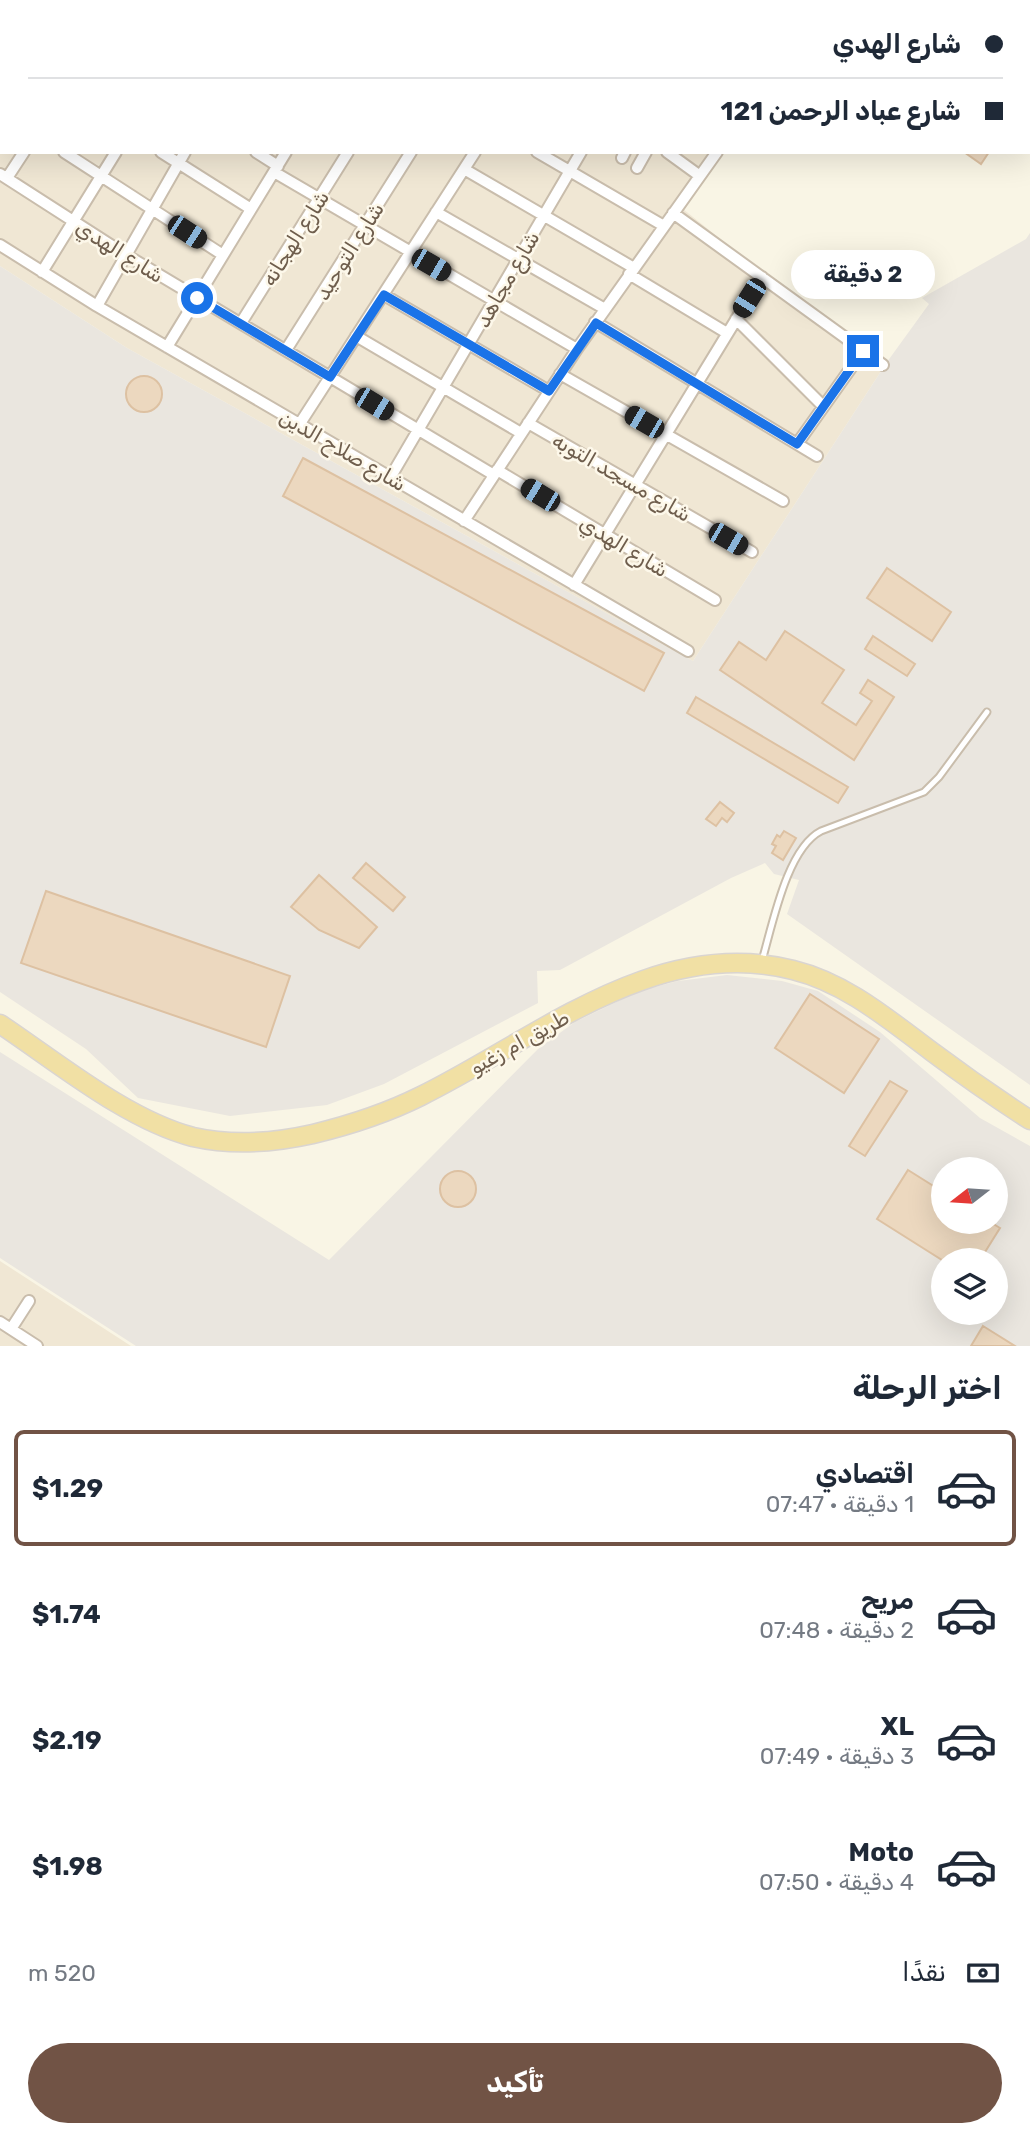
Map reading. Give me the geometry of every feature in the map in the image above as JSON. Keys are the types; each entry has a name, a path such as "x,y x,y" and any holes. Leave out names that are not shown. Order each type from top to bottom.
{"main road":[{"name":"طريق ام زغيو","path":"0,1024 129,1111 160,1126 194,1137 228,1142 263,1142 339,1127 410,1101 588,1003 629,984 672,971 716,964 761,964 794,970 825,980 854,995 981,1089 1030,1120"}],"street":[{"path":"3,176 22,154"},
{"path":"67,154 223,255"},
{"path":"42,272 115,154"},
{"path":"165,154 251,209"},
{"path":"97,306 184,154"},
{"path":"258,154 319,199 577,349"},
{"path":"167,347 285,154"},
{"name":"شارع الهجانه","path":"241,323 347,154"},
{"name":"شارع التوحيد","path":"286,350 410,154"},
{"path":"299,425 474,154"},
{"path":"540,154 664,226"},
{"name":"شارع مجاهد","path":"390,478 580,154"},
{"path":"637,168 645,154"},
{"path":"670,154 700,176"},
{"path":"464,521 577,349 716,154"},
{"path":"464,169 544,215 727,333"},
{"name":"شارع الهدي","path":"3,176 126,255 418,430 496,472 715,600"},
{"path":"436,212 605,309"},
{"path":"673,214 883,365"},
{"name":"شارع صلاح الدين","path":"0,245 97,306 688,651"},
{"path":"574,585 762,277"},
{"path":"384,295 549,391"},
{"path":"736,319 823,406"},
{"path":"596,323 817,456"},
{"name":"شارع مسجد التوبه","path":"356,337 521,433"},
{"path":"797,444 863,351"},
{"path":"560,374 783,501"},
{"name":"شارع مسجد التوبه","path":"528,423 752,552"},
{"path":"12,1329 29,1301"},
{"path":"0,1322 37,1346"}],"lane":[{"path":"761,964 791,868 808,841 821,831 924,792 939,778 987,712"}],"shaded area":[{"path":"0,154 722,154 683,209 759,270 887,362 693,661 127,348 0,266"},
{"path":"1030,233 1030,1085 787,914 799,880 774,874 765,863 731,878 560,970 537,971 538,1003 384,1084 327,1105 230,1116 138,1098 86,1049 0,992 0,266 127,348 693,661 887,362 929,304 922,298 1026,239"},
{"path":"727,975 782,981 818,991 880,1032 980,1118 1030,1146 1030,1346 136,1346 0,1258 0,1052 329,1260 539,1048 575,1022 639,991 678,981"},
{"path":"0,1261 131,1346 0,1346"}],"building":[{"path":"967,154 988,154 981,164"},
{"path":"144,376 156,382 162,394 156,406 144,412 132,406 126,394 132,382"},
{"path":"303,458 664,653 644,691 283,496"},
{"path":"887,568 951,612 932,641 867,598"},
{"path":"785,631 844,670 822,703 856,725 872,701 860,693 868,680 894,697 854,760 720,670 739,642 766,660"},
{"path":"873,636 915,664 907,676 865,649"},
{"path":"696,697 848,787 838,803 687,713"},
{"path":"720,802 734,813 727,822 722,818 716,826 706,819"},
{"path":"784,831 796,838 783,860 772,853 776,846 772,844 777,835 780,837"},
{"path":"366,863 405,897 393,911 353,878"},
{"path":"319,875 377,927 359,948 319,930 291,907"},
{"path":"46,891 290,976 266,1047 21,963"},
{"path":"810,994 879,1039 844,1093 775,1048"},
{"path":"890,1081 907,1091 865,1156 849,1146"},
{"path":"908,1170 931,1184 931,1234 996,1234 988,1248 931,1248 931,1253 877,1219"},
{"path":"458,1171 471,1176 476,1189 471,1202 458,1207 445,1202 440,1189 445,1176"},
{"path":"983,1326 1015,1346 971,1346"}],"route":[{"path":"197,298 330,377 384,295 549,391 596,323 797,444 863,351"}]}
